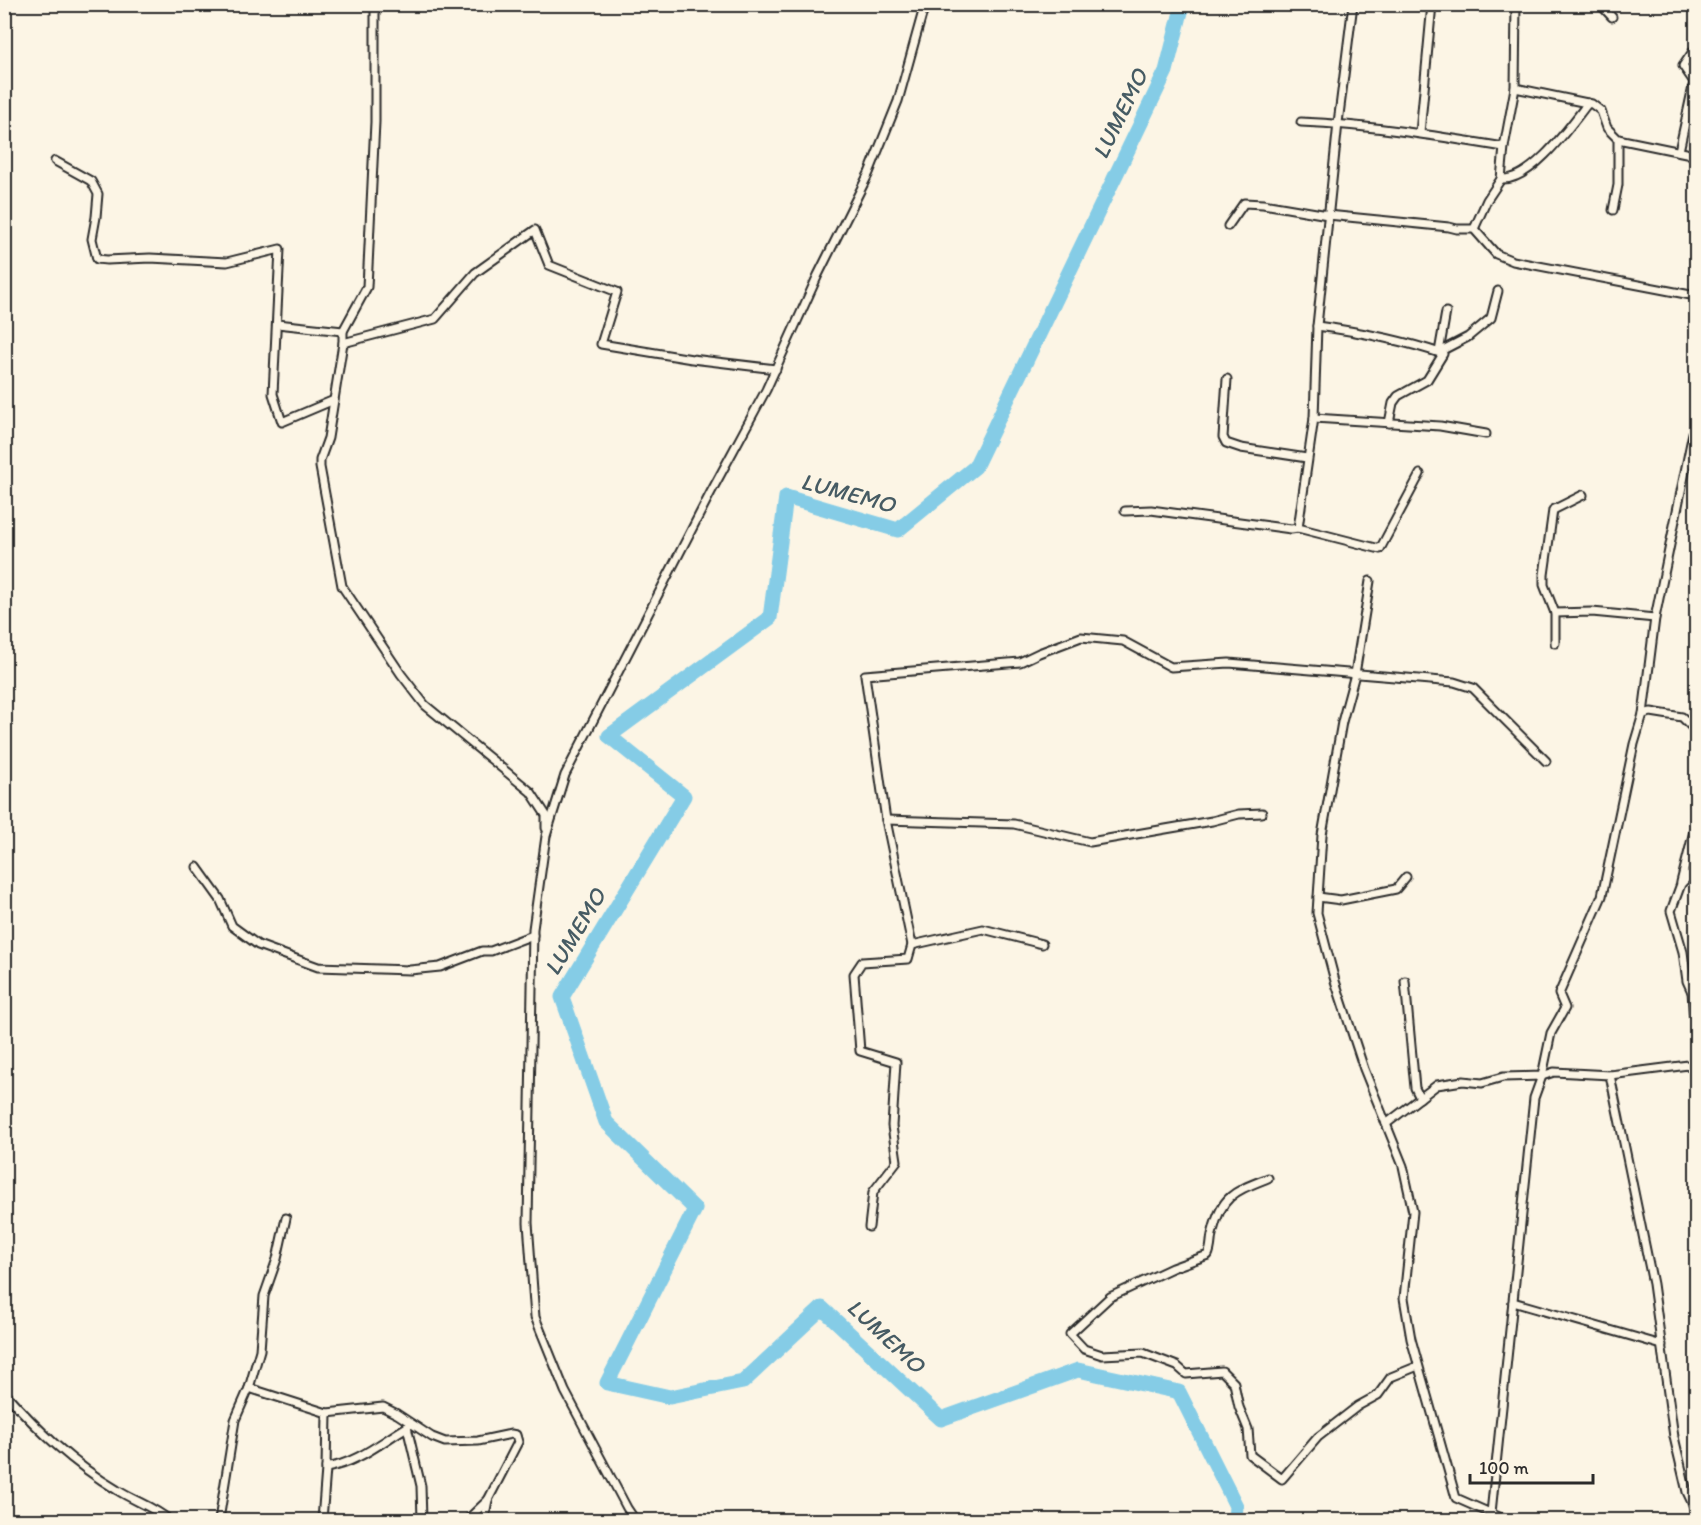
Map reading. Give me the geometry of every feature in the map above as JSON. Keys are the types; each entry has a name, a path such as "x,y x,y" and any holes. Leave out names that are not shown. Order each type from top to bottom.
{"street":[{"path":"375,4 375,122 367,287 343,331 328,438 320,460 320,467 342,586 401,674 425,705 531,792 546,815 546,837 533,935 528,1223 535,1317 565,1390 635,1521"},
{"path":"546,837 565,775 766,390 818,274 869,173 898,100 925,4"},
{"path":"1298,528 1314,418 1317,326 1353,4"},
{"path":"1420,133 1432,4"},
{"path":"1474,229 1487,200 1501,179 1504,147 1515,88 1516,4"},
{"path":"1600,4 1612,17"},
{"path":"1679,151 1694,82 1683,66 1696,47"},
{"path":"1515,88 1597,106 1607,128 1618,139 1679,151 1696,157"},
{"path":"1501,179 1510,180 1532,166 1558,141 1588,103"},
{"path":"1301,122 1338,123 1420,133 1504,147"},
{"path":"1613,210 1618,185 1618,139"},
{"path":"55,160 91,182 98,194 92,239 98,259 150,258 227,262 280,249 273,394 282,422 334,400"},
{"path":"1228,226 1244,203 1328,215 1474,229 1496,254 1513,261 1696,296"},
{"path":"343,343 435,319 475,273 535,230 549,265 617,292 601,344 692,359 776,369"},
{"path":"1439,352 1468,337 1491,318 1498,291"},
{"path":"1439,352 1446,312"},
{"path":"277,324 343,331"},
{"path":"1317,326 1402,340 1443,354 1427,380 1398,396 1393,403 1389,423"},
{"path":"1227,379 1223,437 1226,443 1241,448 1307,458"},
{"path":"1314,418 1440,426 1486,434"},
{"path":"1485,1521 1488,1512 1513,1302 1534,1098 1542,1076 1551,1033 1565,1008 1559,994 1602,896 1643,714 1655,618 1696,418"},
{"path":"1125,511 1151,510 1291,529 1298,528 1380,549 1420,474"},
{"path":"1555,643 1555,613 1544,585 1554,510 1583,495"},
{"path":"1370,581 1355,674 1342,722 1322,835 1317,913 1335,981 1364,1069 1403,1166 1413,1212 1404,1298 1418,1366 1456,1498 1506,1521"},
{"path":"1555,613 1592,612 1655,618"},
{"path":"868,1227 873,1192 897,1161 892,1126 896,1062 860,1050 855,974 862,962 908,959 912,945 886,820 865,675 1020,662 1039,652 1081,637 1123,641 1171,667 1229,663 1455,682 1473,688 1546,761"},
{"path":"1643,714 1651,712 1682,717 1696,731"},
{"path":"886,820 1014,824 1090,842 1212,821 1239,814 1263,813"},
{"path":"1696,824 1681,884 1671,911 1683,952 1687,981 1694,992 1696,1051"},
{"path":"197,867 220,898 232,926 258,945 318,967 410,970 440,967 466,956 491,951 533,935"},
{"path":"1681,884 1696,868"},
{"path":"1318,897 1341,900 1396,889 1407,877"},
{"path":"912,945 983,929 1042,944"},
{"path":"1405,981 1415,1088 1420,1098"},
{"path":"1386,1124 1437,1085 1463,1082 1482,1083 1503,1077 1542,1076 1554,1072 1610,1075 1696,1064"},
{"path":"1610,1075 1653,1284 1674,1437 1687,1492 1696,1512"},
{"path":"1268,1178 1240,1188 1223,1203 1215,1221 1208,1255 1172,1268 1110,1297 1070,1334 1084,1348 1102,1355 1143,1353 1177,1366 1186,1374 1222,1371 1234,1383 1239,1407 1248,1429 1250,1455 1282,1479 1318,1437 1358,1406 1378,1395 1391,1377 1418,1366"},
{"path":"219,1521 236,1420 249,1388 260,1350 264,1296 277,1259 286,1218"},
{"path":"1513,1302 1662,1346"},
{"path":"249,1388 327,1413 372,1406 383,1407 409,1426 445,1442 478,1441 511,1434 518,1436 518,1442 488,1500 484,1521"},
{"path":"4,1392 60,1451 117,1490 160,1512 169,1521"},
{"path":"322,1521 327,1413"},
{"path":"326,1468 357,1459 409,1426"},
{"path":"409,1426 421,1486 422,1521"},
{"path":"467,1521 488,1500"}],"waterway":[{"name":"LUMEMO","path":"1183,4 1166,71 975,467 898,530 786,497 770,618 609,736 684,796 562,997 606,1122 695,1209 607,1383 670,1397 743,1382 822,1308 941,1419 1078,1370 1179,1392 1236,1506 1235,1520"}]}
